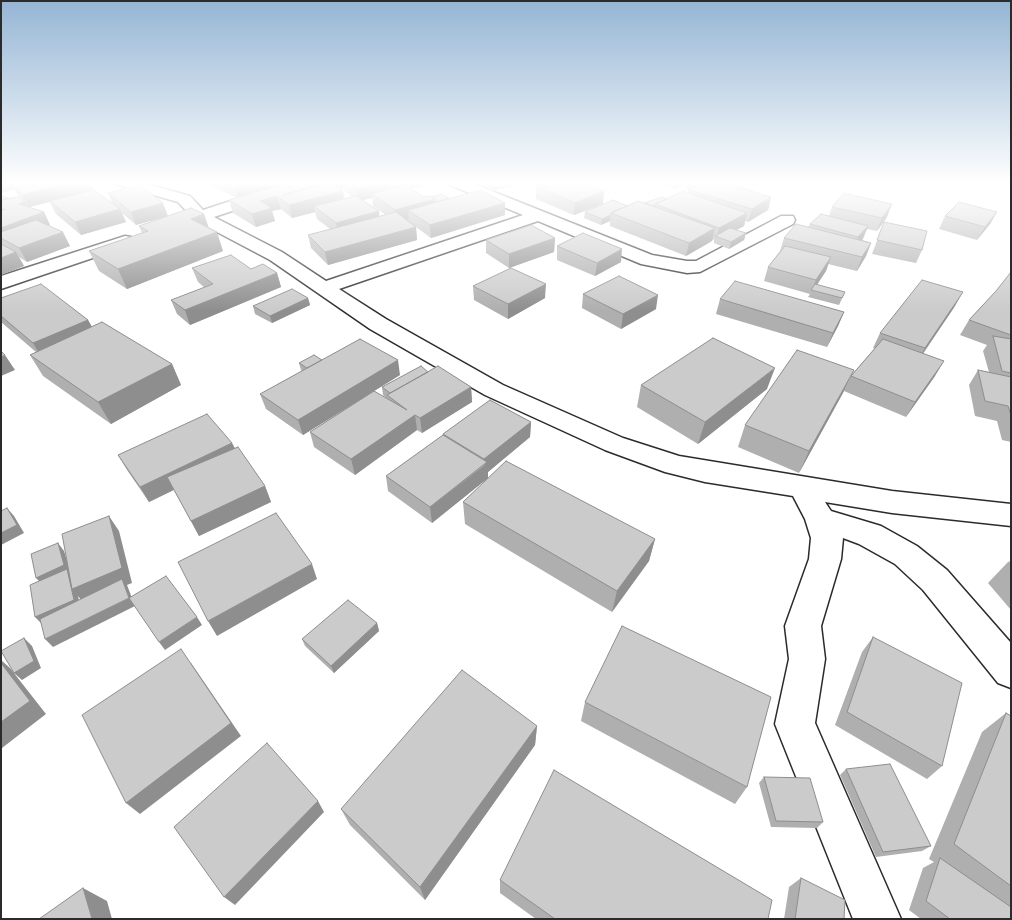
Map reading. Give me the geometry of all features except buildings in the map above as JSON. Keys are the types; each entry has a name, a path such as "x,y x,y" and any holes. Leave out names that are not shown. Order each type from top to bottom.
{"street":[{"path":"217,225 276,256 326,287 378,324 494,390 614,444 675,465 812,504 906,555 935,580 1011,671"},
{"path":"326,287 511,225"},
{"path":"560,225 648,260 687,267 700,266 778,225"},
{"path":"1,283 137,237"},
{"path":"812,504 1011,515"},
{"path":"812,504 828,538 826,559 803,626 806,659 795,724 877,919"}]}
